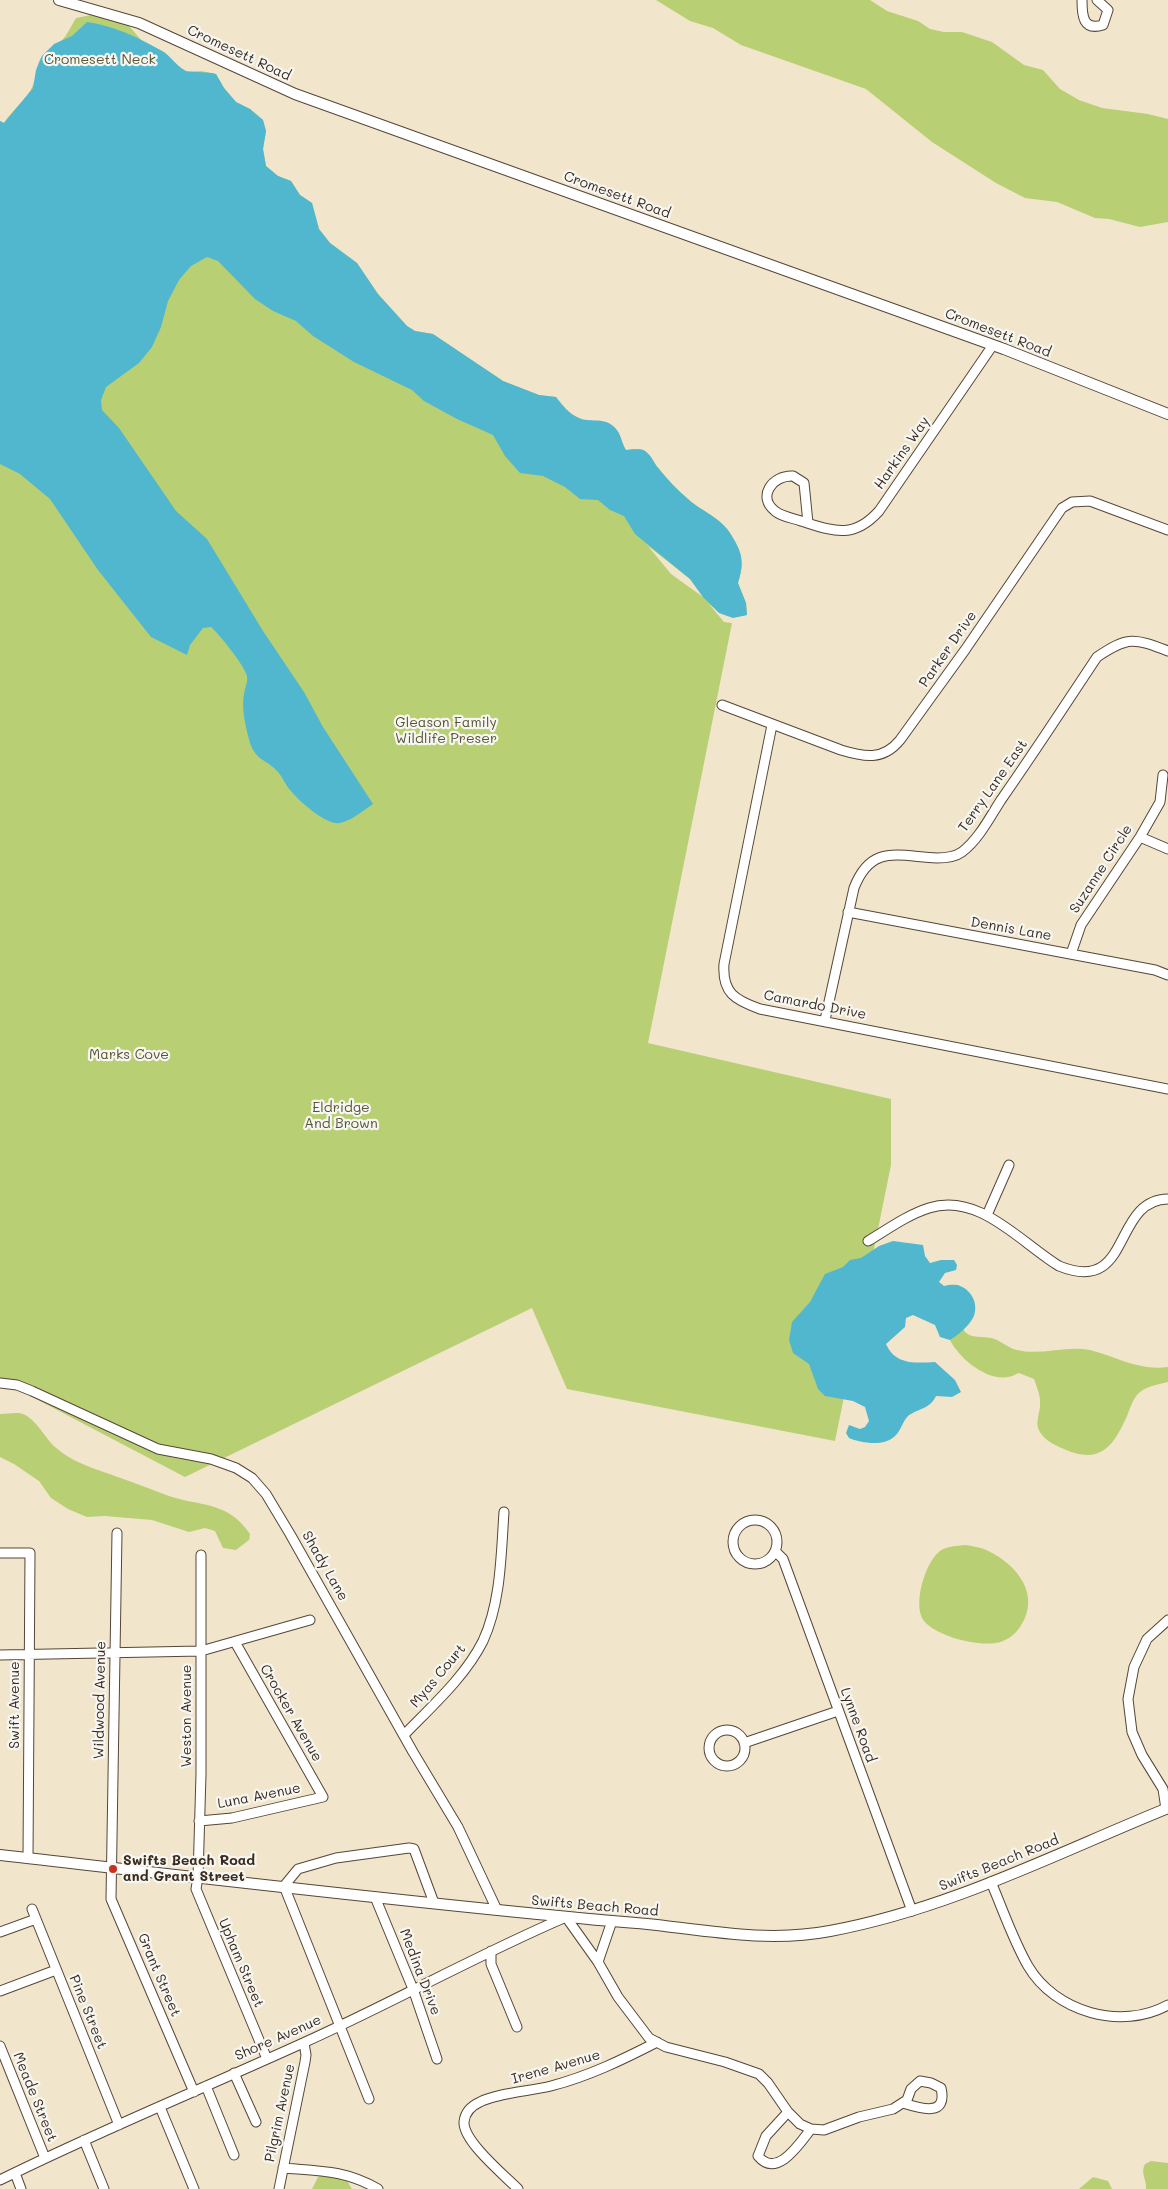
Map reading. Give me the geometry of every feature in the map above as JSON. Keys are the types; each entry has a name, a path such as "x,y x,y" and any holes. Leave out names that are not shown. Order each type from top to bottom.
{"street":[{"name":"Cromesett Road","path":"59,0 139,23 295,94 993,345 1168,414"},
{"path":"1082,0 1084,21 1089,25 1097,27 1104,25 1108,10 1097,0"},
{"name":"Harkins Way","path":"808,523 804,483 793,476 779,477 770,486 768,493 771,507 781,514 808,523 826,529 842,531 860,527 870,521 993,345"},
{"name":"Parker Drive","path":"722,705 855,754 876,756 885,754 892,750 900,740 965,650 1062,508 1072,502 1090,501 1168,530"},
{"name":"Terry Lane East","path":"825,1020 848,912 860,874 868,862 888,855 943,858 962,852 976,837 1096,656 1116,643 1123,641 1139,642 1168,651"},
{"name":"Camardo Drive","path":"772,725 724,964 723,976 728,991 741,1002 760,1009 825,1020 962,1050 1168,1089"},
{"name":"Suzanne Circle","path":"1071,954 1081,924 1140,837 1160,802 1162,775"},
{"path":"1140,837 1168,849"},
{"name":"Dennis Lane","path":"848,912 1155,970 1168,975"},
{"path":"987,1214 1009,1165"},
{"path":"868,1241 914,1214 937,1206 957,1207 987,1214 1046,1258 1071,1270 1081,1272 1100,1268 1108,1263 1117,1253 1135,1216 1143,1208 1155,1201 1168,1199"},
{"name":"Shady Lane","path":"0,1383 17,1385 32,1391 158,1449 211,1459 236,1468 252,1478 266,1494 290,1534 458,1827 497,1910"},
{"name":"Myas Court","path":"404,1735 463,1670 482,1641 492,1615 498,1587 504,1512"},
{"name":"Lynne Road","path":"748,1521 764,1522 771,1527 775,1534 777,1543 774,1551 762,1563 745,1562 734,1549 733,1540 735,1532 740,1525 748,1521"},
{"name":"Wildwood Avenue","path":"112,1868 117,1533"},
{"name":"Lynne Road","path":"774,1551 783,1559 912,1911"},
{"name":"Swift Avenue","path":"0,1553 30,1553 28,1858"},
{"name":"Weston Avenue","path":"198,1877 201,1651 200,1555"},
{"path":"0,1655 29,1656 201,1651 310,1620"},
{"path":"1167,1808 1163,1789 1142,1754 1132,1732 1128,1699 1134,1667 1147,1639 1168,1620"},
{"name":"Crocker Avenue","path":"234,1642 323,1797"},
{"path":"744,1744 838,1710"},
{"path":"733,1731 739,1735 744,1744 744,1755 735,1765 720,1766 710,1756 710,1742 719,1732 733,1731"},
{"name":"Luna Avenue","path":"199,1821 232,1818 323,1797"},
{"name":"Swifts Beach Road","path":"0,1855 742,1936 792,1936 828,1932 912,1911 991,1882 1167,1808"},
{"path":"369,2099 284,1886 298,1869 336,1858 378,1851 414,1849 434,1903"},
{"name":"Grant Street","path":"112,1868 111,1899 194,2092"},
{"name":"Upham Street","path":"198,1877 196,1889 198,1899 267,2059"},
{"path":"991,1882 1028,1966 1046,1989 1071,2004 1099,2016 1130,2018 1158,2010 1168,2004"},
{"name":"Medina Drive","path":"375,1896 413,1989 437,2059"},
{"name":"Pine Street","path":"32,1909 120,2124"},
{"path":"566,1917 598,1962 618,1997 649,2038 666,2046 725,2062 760,2074 788,2112 800,2124 811,2129 824,2130 859,2117 893,2109 903,2103"},
{"name":"Shore Avenue","path":"0,2180 84,2140 304,2043 491,1950 566,1917"},
{"path":"0,1932 36,1919"},
{"path":"598,1962 612,1921"},
{"path":"491,1950 490,1964 517,2027"},
{"path":"0,1991 56,1970"},
{"name":"Irene Avenue","path":"518,2189 472,2142 465,2131 465,2117 468,2109 481,2101 552,2085 601,2070 657,2042"},
{"name":"Pilgrim Avenue","path":"279,2189 306,2055 304,2043"},
{"name":"Meade Street","path":"0,2046 46,2158"},
{"path":"234,2073 256,2122"},
{"path":"206,2086 234,2154"},
{"path":"160,2107 194,2189"},
{"path":"788,2112 766,2136 758,2156 763,2162 777,2164 786,2158 811,2129"},
{"path":"84,2140 104,2189"},
{"path":"283,2168 335,2172 358,2179 378,2189"},
{"path":"15,2173 21,2189"}],"green space":[{"path":"656,0 870,0 887,11 918,21 930,29 944,32 962,32 992,42 1024,65 1043,70 1060,89 1079,100 1102,108 1148,114 1168,119 1168,222 1140,227 1109,219 1095,218 1057,202 1025,198 996,183 932,142 866,89 741,45 713,28 690,21"},
{"path":"101,13 123,19 142,41 164,52 174,63 187,72 201,71 216,74 224,88 236,102 250,109 263,120 266,131 263,149 266,166 278,176 291,181 300,195 312,203 319,229 330,243 357,263 378,294 407,326 415,331 433,334 503,381 539,395 556,397 575,416 605,422 613,426 616,428 626,450 638,449 647,453 676,488 693,503 716,518 726,527 734,540 741,557 742,563 738,583 746,603 747,615 735,617 726,615 709,604 724,622 732,623 648,1043 891,1099 891,1165 835,1441 567,1389 532,1308 185,1477 0,1380 0,121 4,123 27,96 33,85 42,56 63,39 76,18","holes":["648,546 690,579 703,597 671,574"]},
{"path":"963,1329 969,1335 992,1338 1012,1348 1026,1352 1081,1349 1147,1367 1168,1367 1168,1382 1147,1388 1137,1395 1132,1402 1122,1427 1104,1450 1096,1454 1087,1455 1076,1453 1052,1443 1040,1432 1037,1422 1040,1398 1034,1379 1019,1373 1008,1377 1000,1377 982,1372 960,1354 950,1340"},
{"path":"18,1413 28,1416 59,1451 84,1465 166,1495 212,1506 232,1515 250,1534 249,1540 236,1550 223,1548 215,1531 205,1528 189,1532 152,1520 105,1516 87,1517 68,1509 51,1498 39,1481 0,1457 0,1414"},
{"path":"966,1545 984,1549 1004,1561 1020,1577 1025,1587 1028,1609 1024,1620 1015,1633 1003,1641 984,1644 961,1640 930,1627 924,1621 921,1614 919,1605 920,1595 929,1564 940,1551 952,1546"},
{"path":"1151,2161 1168,2163 1168,2189 1146,2189 1143,2173 1144,2167 1145,2164"},
{"path":"322,2175 346,2179 352,2189 312,2189 318,2177"},
{"path":"1093,2177 1108,2181 1112,2189 1079,2189"}],"water":[{"path":"87,22 116,29 144,41 165,53 186,71 216,74 224,88 236,102 250,109 263,120 266,131 263,149 266,166 278,176 291,181 300,195 312,203 319,229 330,243 357,263 378,294 407,326 415,331 433,334 503,381 539,395 556,397 575,416 609,423 618,431 626,450 645,451 676,488 693,503 716,518 730,533 740,551 742,563 738,583 746,603 747,615 733,618 719,613 703,597 690,579 635,534 624,516 610,510 598,500 580,499 565,487 543,476 520,473 505,456 493,435 457,419 424,401 412,390 354,362 313,336 296,321 273,311 255,299 218,261 207,257 191,266 179,280 168,301 161,327 152,347 139,363 106,387 101,400 102,410 119,428 176,511 207,539 373,804 349,820 334,823 321,817 300,801 289,789 278,772 259,757 250,743 243,700 247,676 237,658 220,636 211,627 203,628 190,645 187,655 151,637 98,570 50,499 20,474 0,464 0,121 4,123 33,88 36,70 42,56 54,44 72,36"},
{"path":"893,1241 923,1245 925,1256 930,1263 941,1260 954,1260 957,1265 956,1270 945,1273 939,1282 944,1286 958,1285 965,1288 974,1299 975,1313 966,1328 950,1340 940,1337 935,1325 913,1315 906,1318 905,1327 886,1344 890,1351 895,1356 906,1361 920,1363 935,1362 955,1380 961,1392 952,1397 936,1396 927,1406 908,1416 897,1434 885,1442 866,1442 849,1438 846,1433 849,1425 860,1429 865,1427 869,1421 865,1407 853,1401 825,1396 818,1389 809,1364 793,1353 789,1340 792,1322 810,1302 825,1274 843,1267 850,1260 861,1258 879,1246"}],"place":[{"name":"Swifts Beach Road and Grant Street","path":"113,1869"}],"park label":[{"name":"Cromesett Neck","path":"100,60"},
{"name":"Gleason Family Wildlife Preser","path":"446,732"},
{"name":"Marks Cove","path":"129,1055"},
{"name":"Eldridge And Brown","path":"341,1116"}]}
